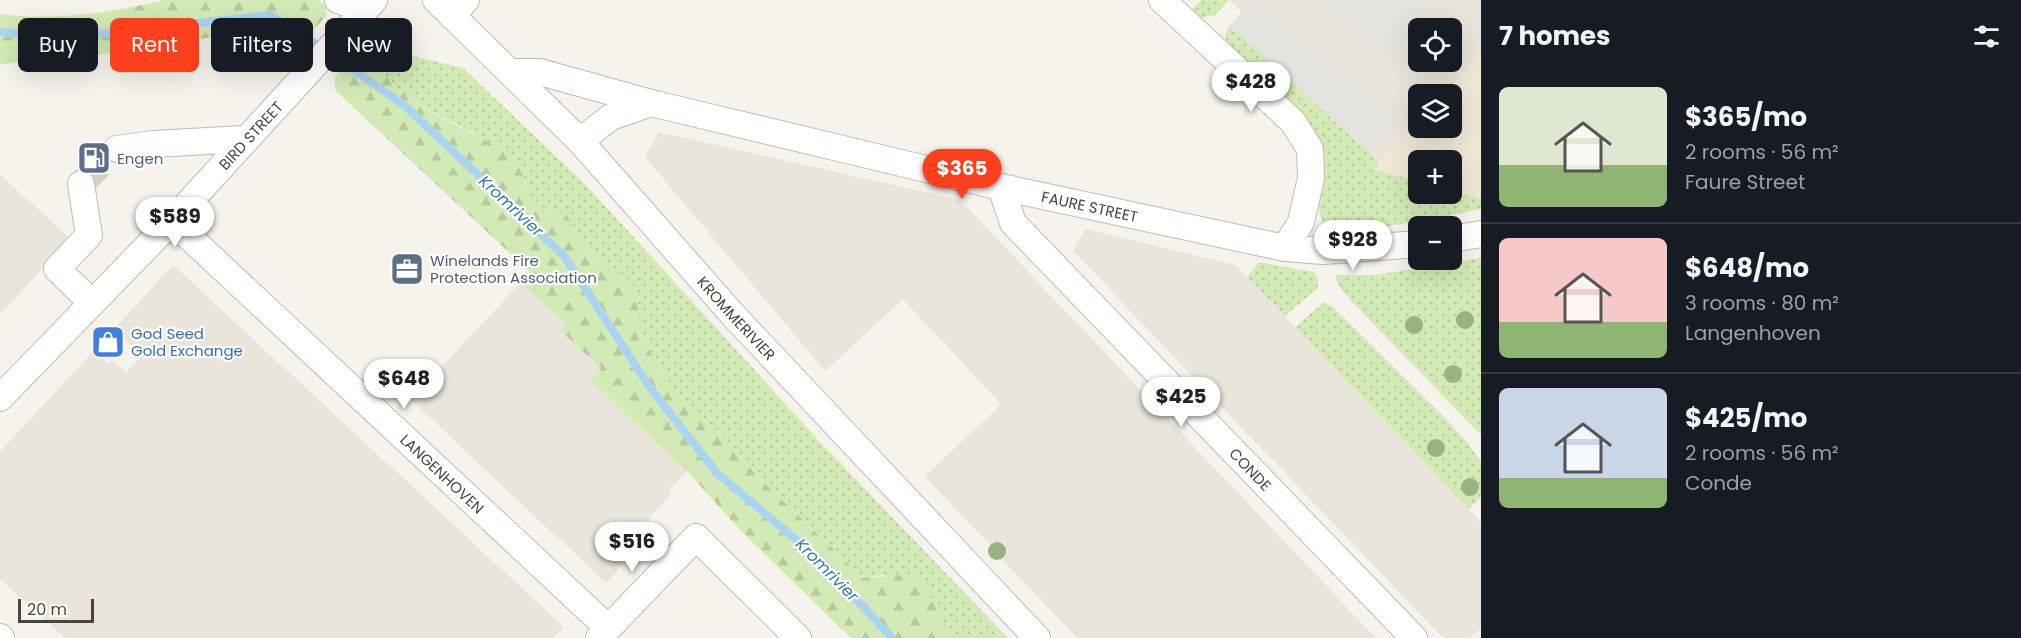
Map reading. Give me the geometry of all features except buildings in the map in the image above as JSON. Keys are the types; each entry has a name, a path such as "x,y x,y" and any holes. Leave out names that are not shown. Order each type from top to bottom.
{"street":[{"path":"339,0 370,4"},
{"path":"1162,0 1293,122 1310,149 1311,178 1300,222 1285,248"},
{"name":"BIRD STREET","path":"0,398 172,221 244,139 370,4"},
{"name":"KROMMERIVIER","path":"451,5 510,72 580,141 733,315 1037,638"},
{"name":"FAURE STREET","path":"510,72 540,72 651,103 1001,187 1285,248 1323,251 1408,245"},
{"path":"580,141 611,117 651,103"},
{"path":"117,149 154,144 244,139"},
{"path":"81,184 89,235 57,269 91,302"},
{"name":"CONDE","path":"1001,187 1013,223 1414,638"},
{"name":"LANGENHOVEN","path":"172,221 603,633"},
{"path":"1462,237 1481,234"},
{"path":"603,633 696,537 798,638"}],"shaded area":[{"path":"1229,0 1481,0 1481,54 1452,84 1408,84 1408,132 1379,162 1230,25 1242,12"},
{"path":"1253,0 1256,0 1392,125 1368,152 1230,25"},
{"path":"1328,0 1433,0 1419,16 1421,18 1408,18 1408,42 1392,59"},
{"path":"1481,54 1481,199 1462,194 1462,150 1408,150 1408,179 1373,169 1408,132 1408,138 1462,138 1462,84 1452,84"},
{"path":"659,132 960,200 1376,638 1077,638 999,556 1001,553 996,546 992,547 925,477 1001,404 903,299 825,371 645,157"},
{"path":"0,174 70,239 0,314"},
{"path":"1085,229 1236,265 1481,522 1481,628 1470,638 1443,638 1073,251"},
{"path":"173,265 564,627 553,638 65,638 0,579 0,452 94,350 108,363 112,360 126,373 142,356 114,329"},
{"path":"521,282 567,325 562,331 601,368 590,380 687,471 669,490 672,493 647,520 656,529 606,583 411,400"}],"green space":[{"path":"164,0 317,0 326,5 327,15 313,30 313,18 211,18 211,37 199,39 199,18 110,18 110,53 98,55 98,18 18,18 18,62 0,64 0,14 41,17 82,15"},
{"path":"1201,0 1229,0 1215,15 1200,18 1190,12"},
{"path":"1230,25 1379,162 1373,169 1408,179 1408,204 1462,204 1462,194 1481,199 1481,209 1445,216 1408,216 1408,223 1377,227 1336,227 1323,223 1319,197 1324,173 1324,155 1320,141 1299,111 1227,45 1225,35"},
{"path":"412,56 463,68 588,187 819,441 1008,638 948,638 941,620 912,594 884,575 863,578 755,474 723,435 679,399 642,338 638,319 616,269 588,251 566,215 546,210 528,194 523,175 472,132 425,109 393,85 384,72 412,72"},
{"path":"339,72 384,72 393,85 424,109 510,153 523,175 528,194 546,210 566,214 588,251 616,269 635,287 642,338 679,399 723,435 755,474 863,578 918,574 933,598 948,632 948,638 851,638 740,530 687,471 590,380 601,368 561,331 566,325 521,282 530,272 335,90 335,76"},
{"path":"1481,258 1481,435 1352,302 1338,285 1335,275 1375,275 1408,270 1462,270 1462,261"},
{"path":"1259,262 1313,272 1317,275 1318,288 1285,316 1247,277"},
{"path":"1323,303 1331,305 1447,420 1469,445 1481,462 1481,497 1469,509 1295,327"}],"waterway":[{"name":"Kromrivier","path":"0,32 61,38 271,15 313,42 404,105 564,256 651,389 717,473 820,560 892,638"}],"tunnel":[{"path":"81,184 117,149"}],"place":[{"name":"Engen","path":"94,158"},
{"name":"Winelands Fire Protection Association","path":"407,269"},
{"name":"God Seed Gold Exchange","path":"108,342"}]}
